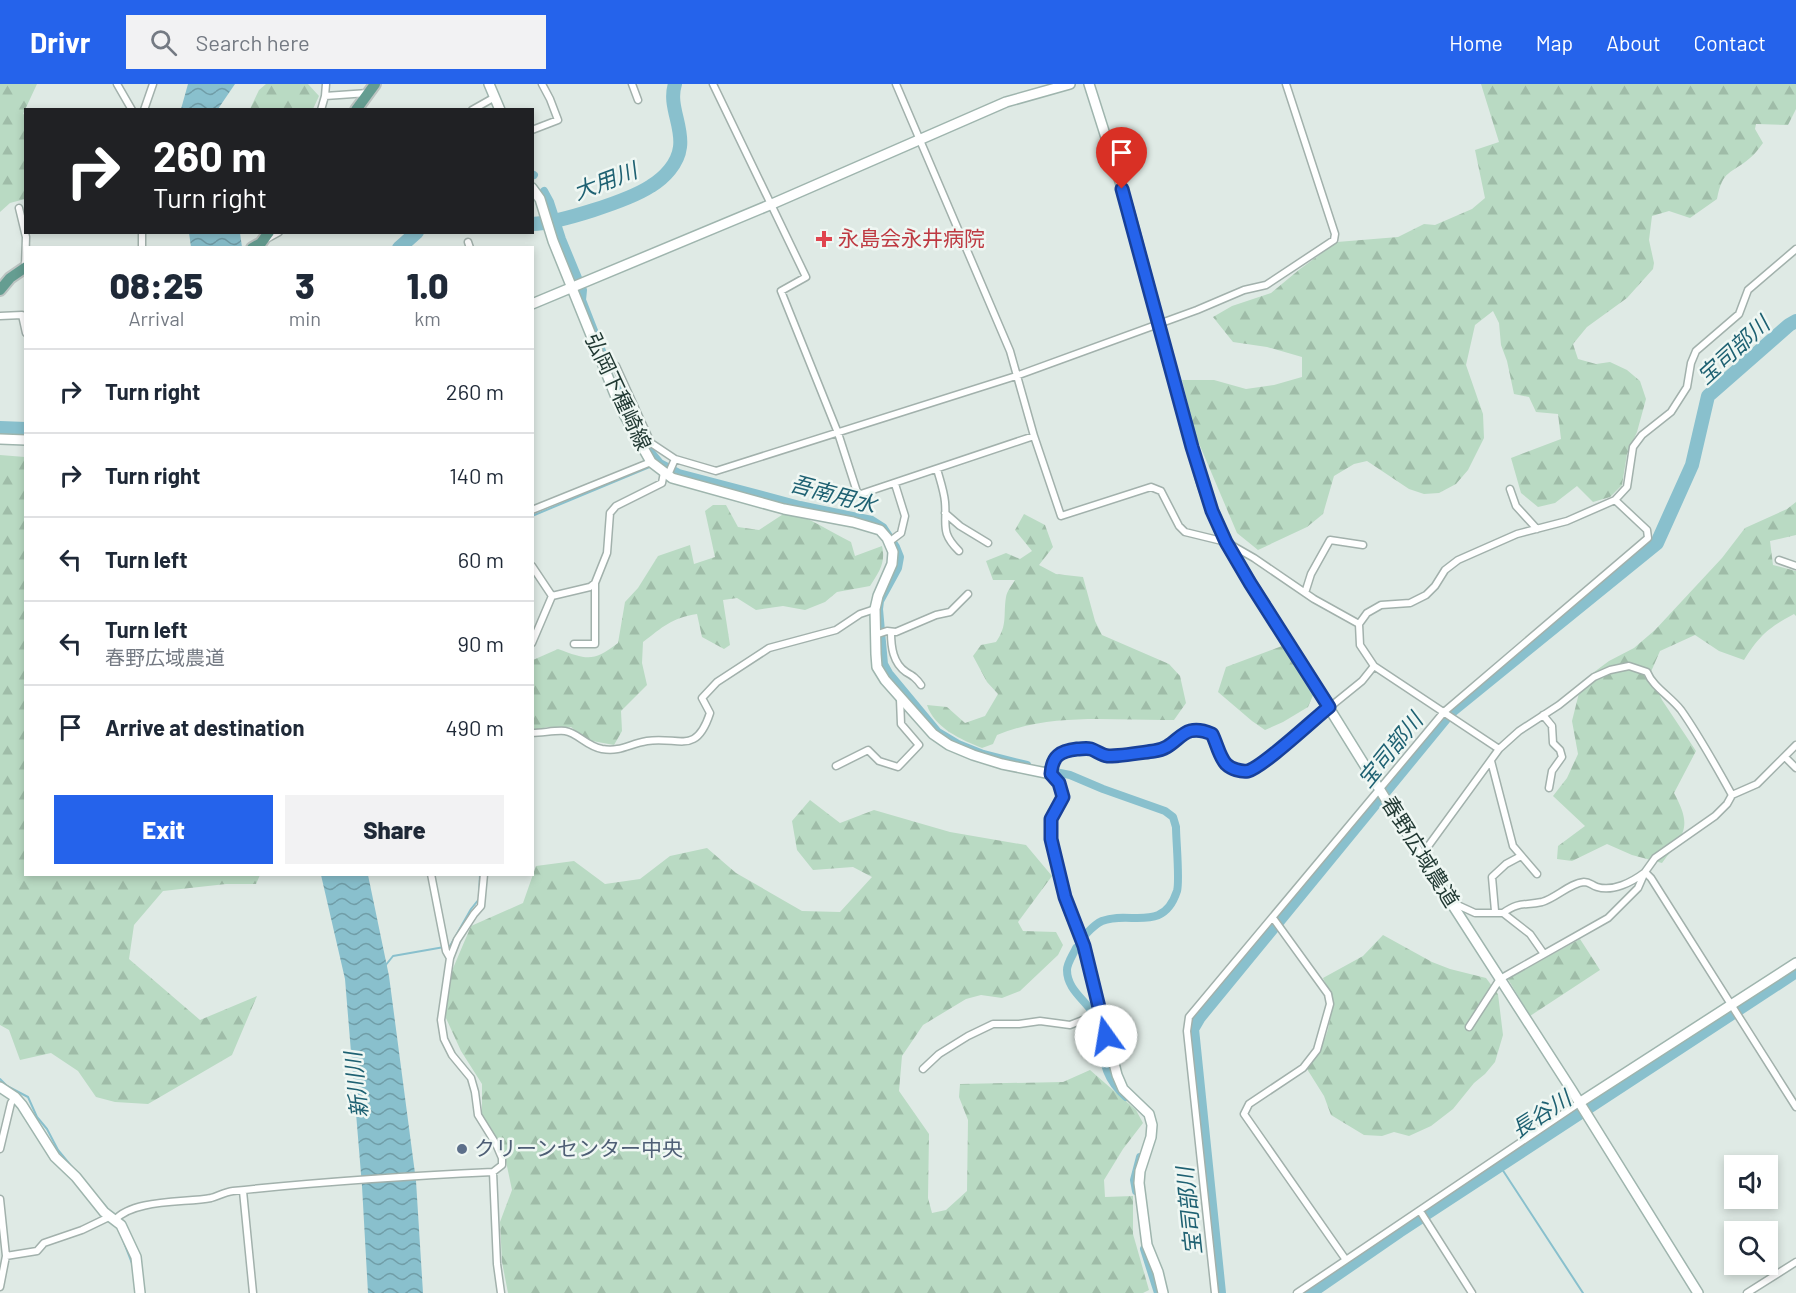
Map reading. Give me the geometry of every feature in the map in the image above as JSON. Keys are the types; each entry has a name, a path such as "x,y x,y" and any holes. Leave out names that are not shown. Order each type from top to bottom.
{"main road":[{"path":"357,108 375,84"},
{"path":"254,246 267,236"},
{"path":"0,290 10,278 24,269"}],"street":[{"path":"117,84 131,108"},
{"path":"145,108 153,84"},
{"path":"322,108 326,84"},
{"path":"489,84 499,108"},
{"path":"534,129 558,120 542,84"},
{"path":"632,84 638,100"},
{"path":"713,84 806,278 781,291 838,433 858,495 1034,436"},
{"path":"896,84 1010,351 1034,436 1061,516 1151,487 1161,491 1179,526 1185,532 1226,542 1305,593 1359,624"},
{"path":"534,303 920,141 1006,102 1070,84"},
{"name":"春野広域農道","path":"1089,84 1129,210 1202,484 1226,542 1421,856 1698,1293"},
{"path":"606,371 616,366 651,443 675,460 716,471 1160,328 1244,290 1266,285 1334,240 1335,234 1286,84"},
{"path":"325,96 368,93"},
{"path":"476,108 495,98"},
{"name":"弘岡下種崎線","path":"534,192 542,206 553,241 578,284 620,407 651,462 672,478 784,509 870,526 893,540"},
{"path":"19,208 24,229"},
{"path":"1499,749 1374,666 1360,645 1359,624 1367,613 1381,605 1410,603 1426,595 1445,570 1458,560 1517,534 1567,521 1615,500 1627,487 1633,447 1642,435 1671,412 1687,387 1691,363 1696,351 1739,314 1748,290 1796,249"},
{"path":"0,316 22,315 24,324"},
{"path":"0,438 24,440"},
{"path":"574,644 595,644 595,584 608,553 610,513 616,506 662,483 666,472 675,460"},
{"path":"534,509 651,462"},
{"path":"937,469 945,501 945,528 948,540 959,551"},
{"path":"895,484 905,516 902,533 893,540 892,564 875,609 878,667 885,680 933,734 949,745 1002,764 1051,769"},
{"path":"1510,489 1516,506 1537,530"},
{"path":"1215,1293 1192,1089 1187,1022 1444,712 1648,538 1647,530 1615,500"},
{"path":"945,513 960,526 988,543"},
{"path":"1305,593 1311,574 1329,540 1363,545"},
{"path":"1779,560 1796,566"},
{"path":"534,569 552,596"},
{"path":"552,596 595,584"},
{"path":"877,634 896,632 936,615 950,612 968,594"},
{"path":"534,638 552,596"},
{"path":"534,733 565,731 588,746 618,751 648,741 681,743 699,737 710,713 702,698 717,682 769,648 836,630 860,614 875,609"},
{"path":"889,632 892,653 897,663 914,676 921,685"},
{"path":"1051,769 1059,753 1066,750 1088,748 1105,756 1155,751 1164,748 1184,732 1202,730 1212,734 1220,755 1227,764 1240,771 1248,771 1362,681 1374,666"},
{"path":"1421,856 1499,749 1519,731 1559,705 1594,677 1610,670 1629,666 1647,672 1650,680 1678,707 1696,731 1732,795"},
{"path":"836,766 868,750 879,761 898,766 919,745 901,724 900,699"},
{"path":"1543,715 1552,726 1553,743 1560,750 1562,758 1552,771 1549,788"},
{"path":"1469,1027 1500,979 1608,918 1638,888 1655,858 1715,816 1732,795 1757,784 1796,745"},
{"path":"1785,757 1796,768"},
{"path":"1491,761 1514,846 1537,874"},
{"path":"1051,769 1059,783 1063,797 1051,819 1051,839 1065,897 1084,946 1096,1015 1123,1089 1149,1114 1152,1125 1139,1183 1146,1245 1158,1272 1163,1293"},
{"path":"1495,911 1492,877 1506,864 1521,856"},
{"path":"1503,913 1514,905 1542,902 1580,882 1588,882 1597,887 1611,887 1635,880 1645,872"},
{"path":"1645,872 1651,878 1796,1107"},
{"path":"430,876 446,951 450,958"},
{"path":"6,1256 37,1251 44,1243 112,1218 141,1204 163,1204 212,1198 233,1191 353,1180 493,1172 502,1165 502,1158 477,1115 471,1078 444,1039 441,1020 450,958 458,940 481,906 484,876"},
{"path":"1451,902 1475,913 1495,911 1503,913 1530,934 1544,954"},
{"path":"1273,918 1328,994 1330,1004 1317,1050 1303,1068 1249,1104 1244,1114 1346,1260"},
{"path":"1297,1293 1579,1103 1734,1009 1796,963"},
{"path":"923,1069 939,1054 993,1024 1040,1021 1070,1025 1096,1015"},
{"path":"0,1087 15,1097 43,1135 55,1156 126,1236 136,1257 140,1293"},
{"path":"0,1149 11,1103 15,1097"},
{"path":"493,1172 497,1264 501,1293"},
{"path":"243,1191 254,1293"},
{"path":"0,1199 6,1256 0,1287"},
{"path":"1420,1211 1472,1293"},
{"path":"1747,1293 1796,1262"}],"green space":[{"path":"0,84 37,84 23,114 24,199 10,203 0,212"},
{"path":"266,84 308,84 319,96 313,108 250,108 259,90"},
{"path":"1481,84 1796,84 1796,109 1788,125 1756,124 1755,129 1763,143 1752,156 1725,177 1717,199 1690,218 1669,211 1652,216 1649,240 1654,263 1653,269 1627,298 1587,327 1573,344 1578,359 1596,364 1610,362 1627,370 1640,381 1646,399 1637,432 1627,454 1622,485 1610,497 1593,502 1577,486 1555,503 1538,507 1521,493 1511,458 1561,439 1558,414 1536,412 1529,397 1514,394 1501,345 1499,323 1493,311 1475,325 1466,365 1483,414 1484,438 1468,470 1456,484 1439,493 1424,494 1409,489 1367,461 1354,464 1334,476 1323,514 1307,527 1258,550 1237,533 1195,434 1182,380 1214,380 1246,389 1274,385 1302,377 1302,357 1267,347 1233,342 1213,317 1232,306 1271,293 1337,242 1398,237 1424,224 1435,225 1472,209 1485,198 1475,150 1499,142"},
{"path":"0,455 24,457 24,876 260,876 256,884 226,884 163,891 134,925 129,959 200,1020 257,996 232,1055 148,1104 115,1102 96,1097 78,1071 51,1053 20,1060 9,1030 0,1025"},
{"path":"1796,502 1796,535 1770,541 1773,565 1796,571 1796,616 1794,614 1765,633 1744,660 1719,651 1695,635 1660,651 1650,674 1662,700 1696,751 1674,793 1680,805 1684,823 1676,845 1662,863 1632,855 1607,844 1572,861 1557,859 1558,846 1585,826 1553,796 1567,778 1578,754 1572,721 1582,681 1609,661 1634,648 1655,630 1722,558 1745,528 1787,509"},
{"path":"713,505 726,505 738,527 759,530 788,511 851,542 855,556 882,546 881,567 870,586 837,592 825,602 805,610 783,606 756,610 737,598 723,600 730,645 724,649 702,637 697,614 680,618 662,628 643,642 642,663 647,685 621,711 622,731 614,745 587,740 571,727 547,727 534,731 534,660 558,649 584,657 596,656 618,643 625,602 638,588 658,556 690,545 694,564 715,557 705,511"},
{"path":"1024,514 1045,525 1053,547 1039,565 1056,574 1083,577 1095,621 1102,635 1169,664 1180,676 1186,703 1174,720 1084,719 1040,723 997,735 993,744 982,748 958,737 942,727 936,720 927,705 947,707 965,723 985,716 998,694 987,682 973,656 981,645 996,642 1000,636 1004,625 1008,590 1015,580 993,580 986,561 1006,553 1020,559 1032,551 1015,530"},
{"path":"1282,646 1314,693 1308,707 1265,730 1218,692 1226,667"},
{"path":"810,800 840,823 874,810 950,832 1026,845 1052,876 1018,922 1023,931 1056,932 1063,945 1058,955 1020,991 1002,998 981,995 966,999 923,1025 902,1056 899,1091 929,1134 928,1198 932,1213 946,1210 967,1191 968,1120 959,1097 960,1084 1063,1082 1090,1070 1136,1110 1143,1123 1123,1149 1104,1180 1105,1197 1133,1196 1133,1234 1149,1290 1143,1293 508,1293 502,1262 500,1222 512,1190 504,1152 482,1121 482,1084 461,1051 445,1016 451,973 471,926 523,903 536,866 574,861 605,884 640,879 670,856 707,848 736,873 802,911 840,912 872,877 853,867 813,870 797,850 792,821"},
{"path":"1383,935 1432,962 1486,978 1498,994 1503,1035 1495,1062 1453,1109 1431,1126 1409,1136 1394,1132 1382,1136 1364,1135 1331,1115 1324,1096 1307,1069 1326,1037 1331,1014 1328,990 1323,978 1363,956"},
{"path":"1580,939 1600,970 1530,1016 1508,979"}],"water":[{"path":"188,84 235,84 219,108 181,108"},
{"path":"189,234 240,234 242,246 191,246"},
{"name":"新川川","path":"321,876 368,876 389,976 416,1181 423,1293 368,1293 362,1186 345,979"}],"waterway":[{"name":"大用川","path":"534,224 559,220 610,204 640,192 665,175 673,165 680,147 680,131 673,100 675,84"},
{"name":"吾南用水","path":"544,191 583,290 582,300 607,364"},
{"name":"大用川","path":"401,246 415,234"},
{"name":"宝司部川","path":"1219,1293 1192,1029 1199,1017 1449,712 1657,543 1692,465 1708,396 1796,321"},
{"name":"吾南用水","path":"615,384 637,429"},
{"path":"0,428 24,429"},
{"name":"吾南用水","path":"646,446 660,463 679,473 800,505 872,520 883,527 900,557 898,568 880,601 879,609 884,664 889,673 938,732 958,744 983,754 1027,765"},
{"path":"534,515 652,466"},
{"name":"吾南用水","path":"1045,770 1070,775 1165,811 1173,817 1176,827 1178,886 1171,904 1163,912 1154,916 1113,918 1102,921 1085,935"},
{"path":"385,966 393,956 450,946 479,899 480,876"},
{"name":"吾南用水","path":"1076,948 1067,970 1070,983 1093,1013 1101,1035 1105,1065 1109,1076 1126,1097"},
{"name":"長谷川","path":"1309,1293 1399,1231 1796,971"},
{"path":"0,1079 7,1086 28,1097 37,1117 72,1167"},
{"name":"吾南用水","path":"1136,1191 1134,1180 1140,1157"},
{"path":"1500,1166 1583,1293"},
{"path":"101,1201 107,1208"},
{"path":"121,1235 133,1266"},
{"name":"吾南用水","path":"1144,1249 1158,1293"}],"place":[{"name":"永島会永井病院","path":"824,239"},
{"name":"クリーンセンター中央","path":"462,1149"}],"route":[{"path":"1106,1036 1084,946 1065,897 1051,839 1051,819 1063,797 1059,783 1051,774 1054,758 1066,750 1088,748 1105,756 1155,751 1164,748 1184,732 1202,730 1212,734 1220,755 1227,764 1240,771 1248,771 1329,707 1250,583 1226,542 1212,511 1202,484 1122,189"}]}
